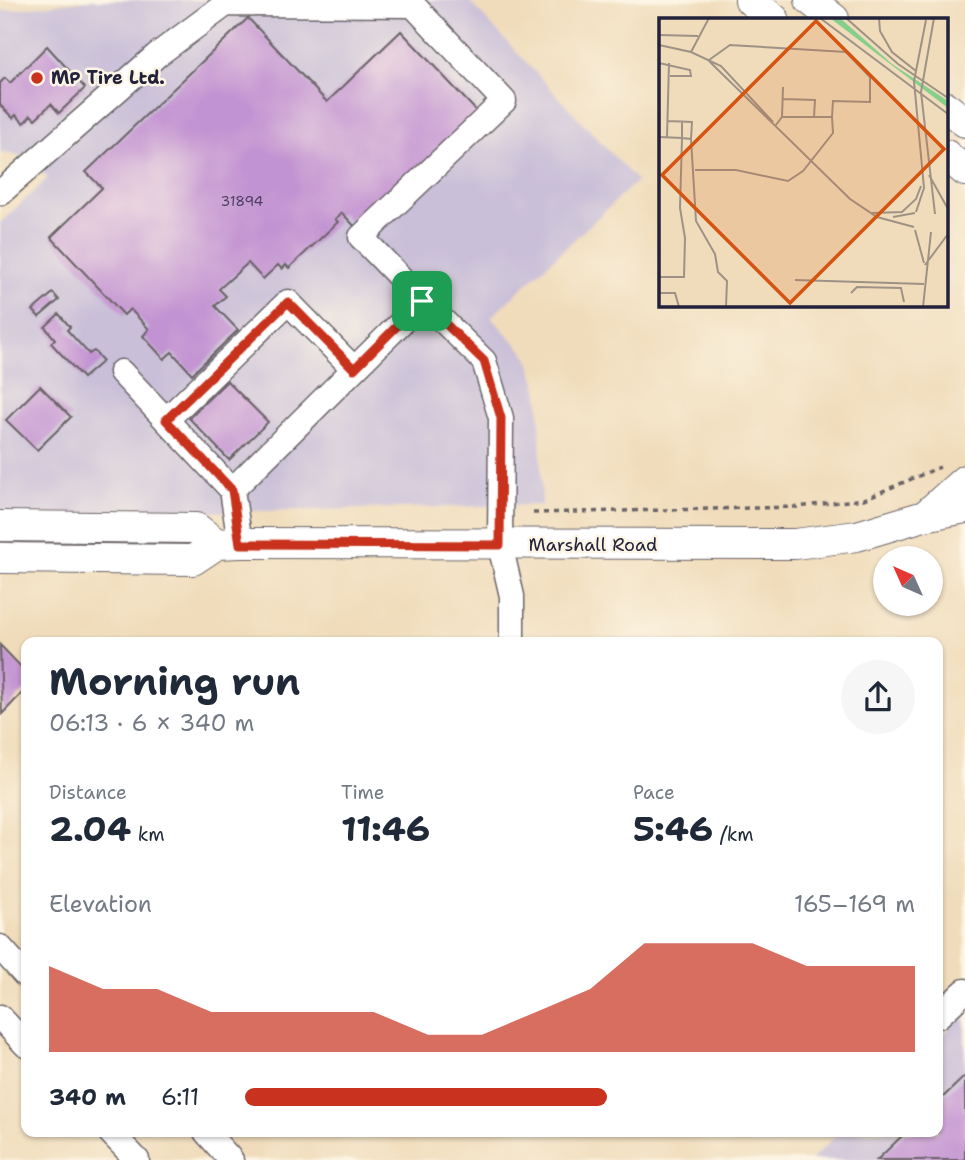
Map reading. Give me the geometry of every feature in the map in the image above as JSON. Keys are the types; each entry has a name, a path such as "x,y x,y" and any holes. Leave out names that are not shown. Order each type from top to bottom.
{"main road":[{"path":"750,0 773,18"},
{"path":"810,0 833,18"},
{"path":"948,109 965,122"},
{"path":"948,157 965,171"},
{"path":"924,516 956,472"},
{"name":"Marshall Road","path":"924,516 965,490"},
{"name":"Marshall Road","path":"0,558 193,560 229,544 795,544 857,536 924,516 965,508"},
{"name":"Marshall Road","path":"0,526 196,528 229,544"},
{"path":"0,542 33,542 38,536 38,526"}],"street":[{"path":"6,188 157,55 226,4 413,5 504,100 361,237 484,361 501,418 500,545 512,596 512,637"},
{"path":"229,544 232,490 422,301"},
{"path":"166,420 288,302 354,369"},
{"path":"121,372 232,490"},
{"path":"0,947 21,970"},
{"path":"943,1011 965,991"},
{"path":"0,1017 21,1040"},
{"path":"115,1137 137,1160"},
{"path":"210,1137 231,1160"}],"path":[{"path":"533,513 797,507 864,499 956,472"}],"shaded area":[{"path":"89,0 468,0 637,181 491,317 528,356 539,393 542,505 67,515 0,513 0,223 48,178 29,159 2,152 0,154 0,11"},
{"path":"965,1013 965,1160 811,1160 835,1137 943,1137 943,1034"}],"building":[{"path":"248,18 327,102 401,31 482,117 361,233 342,213 335,219 338,222 289,268 286,265 282,269 278,265 263,279 248,263 219,289 226,296 215,306 238,330 192,374 172,352 164,359 143,336 149,329 130,309 124,315 51,237 102,188 86,172"},
{"path":"47,46 85,88 59,113 51,104 35,119 31,115 24,123 16,115 13,118 0,105 0,83 5,78 10,83"},
{"path":"53,293 59,300 39,317 33,310"},
{"path":"59,314 70,327 67,330 89,354 94,351 103,361 83,378 51,343 55,339 45,327"},
{"path":"227,381 268,422 229,460 189,418"},
{"path":"40,386 71,417 37,450 6,420"},
{"path":"0,645 21,667 21,694 2,714"},
{"path":"965,1076 965,1160 877,1160 901,1137 943,1137 943,1097"}],"place":[{"name":"MP Tire Ltd.","path":"37,78"}],"route":[{"path":"422,301 484,361 501,418 500,545 240,544 232,490 166,420 288,302 354,369 422,301"}]}
